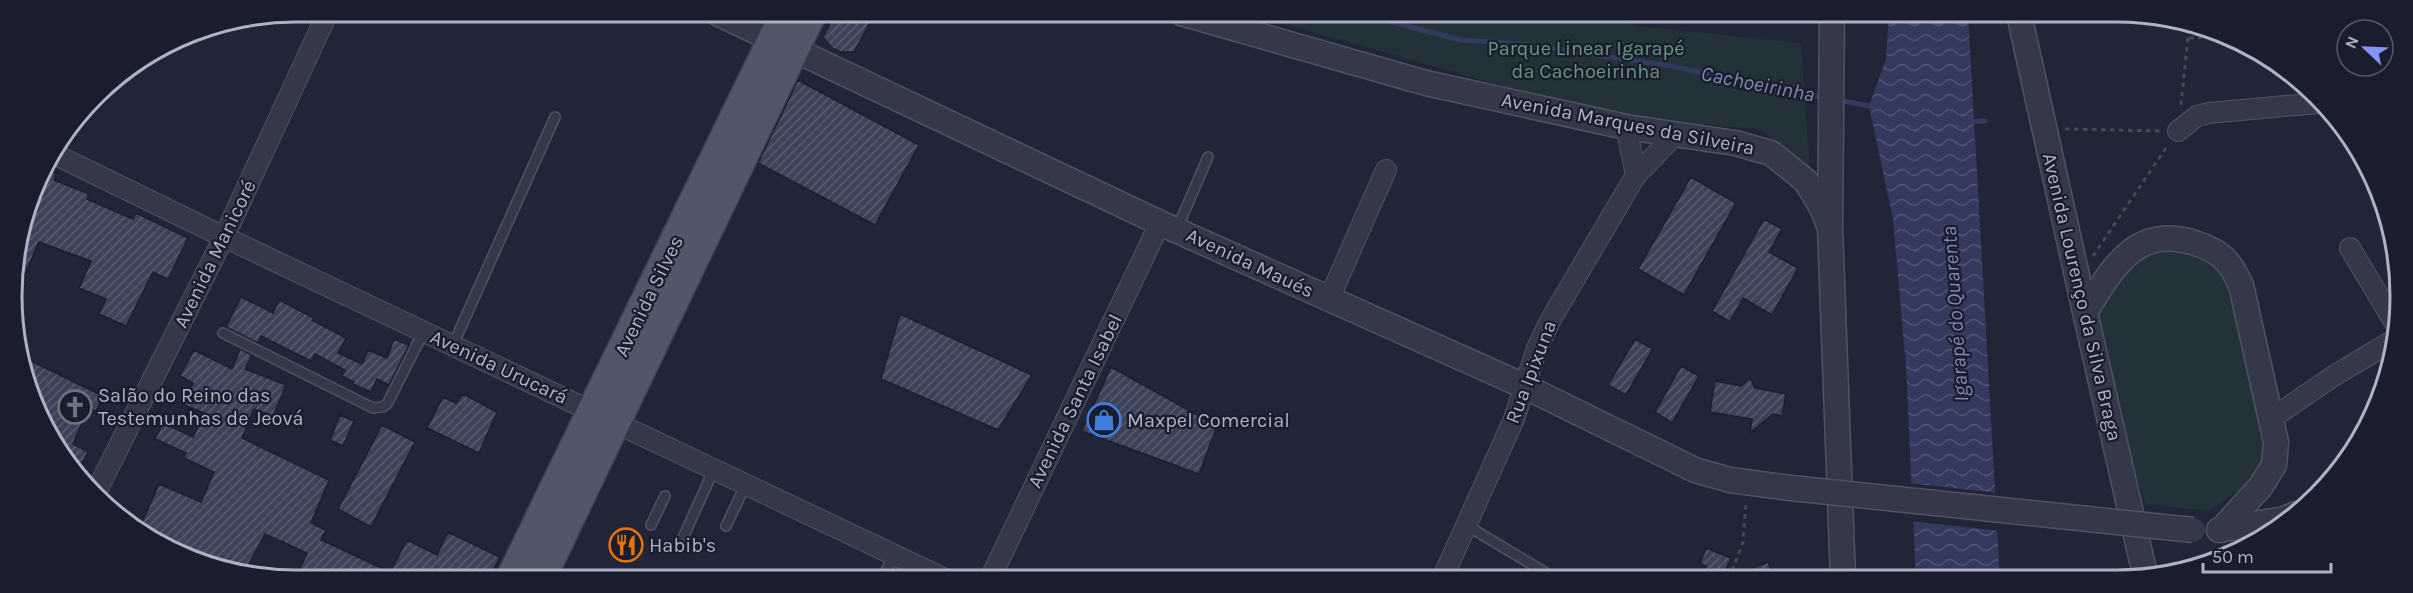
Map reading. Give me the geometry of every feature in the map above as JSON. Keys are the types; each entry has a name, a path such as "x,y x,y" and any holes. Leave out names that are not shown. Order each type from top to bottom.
{"main road":[{"name":"Avenida Silves","path":"784,44 785,22"},
{"name":"Avenida Silves","path":"516,570 603,416 784,44 803,22"},
{"name":"Avenida Silves","path":"543,570 603,416"}],"street":[{"name":"Avenida Manicoré","path":"99,486 225,237 323,22"},
{"name":"Avenida Maués","path":"736,22 1169,226 1524,386 1695,470 1748,483 2193,530 2221,530 2274,521"},
{"name":"Avenida Marques da Silveira","path":"1212,22 1426,83 1626,127 1735,143 1772,153 1806,181 1822,208 1830,228"},
{"path":"1832,22 1830,228 1843,570"},
{"name":"Avenida Lourenço da Silva Braga","path":"2021,22 2144,569"},
{"path":"2178,131 2198,116 2210,112 2311,104"},
{"path":"1626,127 1636,175"},
{"name":"Rua Ipixuna","path":"1446,570 1514,419 1537,348 1551,319 1636,175 1674,135"},
{"name":"Avenida Urucará","path":"60,157 926,570"},
{"path":"1329,299 1386,170"},
{"name":"Avenida Santa Isabel","path":"995,570 1169,226"},
{"path":"2085,312 2109,273 2130,252 2155,238 2176,238 2210,248 2230,263 2241,285 2276,442 2274,465 2261,486 2221,530"},
{"path":"2350,248 2390,315"},
{"path":"2271,419 2332,377 2386,345"}],"lane":[{"path":"453,345 555,117"},
{"name":"Avenida Santa Isabel","path":"1169,226 1208,157"},
{"path":"223,333 373,408 387,404 424,332"},
{"path":"682,540 714,469"},
{"path":"726,526 746,484"},
{"path":"651,525 665,496"},
{"path":"1466,525 1541,570"},
{"path":"886,570 894,555"}],"path":[{"path":"2078,279 2178,131 2189,33"},
{"path":"2189,38 2206,37"},
{"path":"2044,128 2178,131"},
{"path":"1732,570 1743,542 1748,483"}],"green space":[{"name":"Parque Linear Igarapé da Cachoeirinha","path":"1277,22 1621,22 1637,26 1801,43 1810,171 1762,130 1617,115 1489,82"},
{"path":"2164,244 2197,248 2229,274 2272,452 2258,477 2209,511 2145,504 2090,328 2102,302 2126,266"}],"water":[{"name":"Igarapé do Quarenta","path":"1888,22 1968,22 1999,570 1916,570 1906,367 1893,219 1869,106 1886,59"}],"pier":[{"path":"1908,483 1998,493 2000,531 1910,521"}],"building":[{"path":"831,22 870,22 854,52 841,52 832,48 823,37"},
{"path":"798,80 919,145 875,225 758,163"},
{"path":"53,172 56,173 54,180 89,194 87,199 133,219 136,213 188,238 168,279 153,272 126,326 99,314 106,299 79,288 91,261 39,242 23,279 32,226 43,192"},
{"path":"1691,177 1736,203 1684,295 1638,269"},
{"path":"1764,219 1782,229 1769,252 1798,268 1772,315 1743,298 1730,322 1712,311"},
{"path":"241,297 273,313 279,300 314,318 312,320 346,338 338,353 362,364 368,350 387,358 394,339 409,345 389,385 377,379 371,392 342,376 345,370 315,354 311,361 261,336 258,343 226,327"},
{"path":"900,314 1032,375 998,430 881,379"},
{"path":"1635,339 1653,349 1626,395 1608,385"},
{"path":"240,349 252,355 245,369 286,385 273,416 254,409 242,438 329,480 311,523 326,530 321,540 386,570 299,570 307,553 265,534 248,566 243,565 192,550 159,534 142,522 159,484 201,502 214,472 184,458 186,453 155,439 163,423 193,437 204,413 184,405 193,383 180,376 194,350 232,369"},
{"path":"31,361 103,396 96,411 89,407 73,444 88,452 81,465 51,418 37,385"},
{"path":"1681,366 1699,376 1672,423 1655,412"},
{"path":"1111,367 1217,426 1199,474 1082,431"},
{"path":"1750,378 1755,388 1786,394 1782,416 1773,414 1750,433 1752,419 1710,412 1715,381 1741,386"},
{"path":"463,394 497,412 479,453 427,428 443,397 456,403"},
{"path":"340,415 354,421 343,446 330,440"},
{"path":"382,425 415,442 371,527 338,509"},
{"path":"448,532 500,557 494,570 391,570 407,540 437,555"},
{"path":"1706,548 1731,558 1726,570 1704,570 1706,566 1700,563"},
{"path":"1768,562 1771,570 1748,570"}],"waterway":[{"name":"Cachoeirinha","path":"1392,22 1461,40 1524,44 1671,66 1824,98"},
{"name":"Cachoeirinha","path":"1839,100 1874,107"},
{"path":"1968,122 1985,121"}],"place":[{"name":"Salão do Reino das Testemunhas de Jeová","path":"75,407"},
{"name":"Maxpel Comercial","path":"1104,420"},
{"name":"Habib's","path":"626,545"}]}
